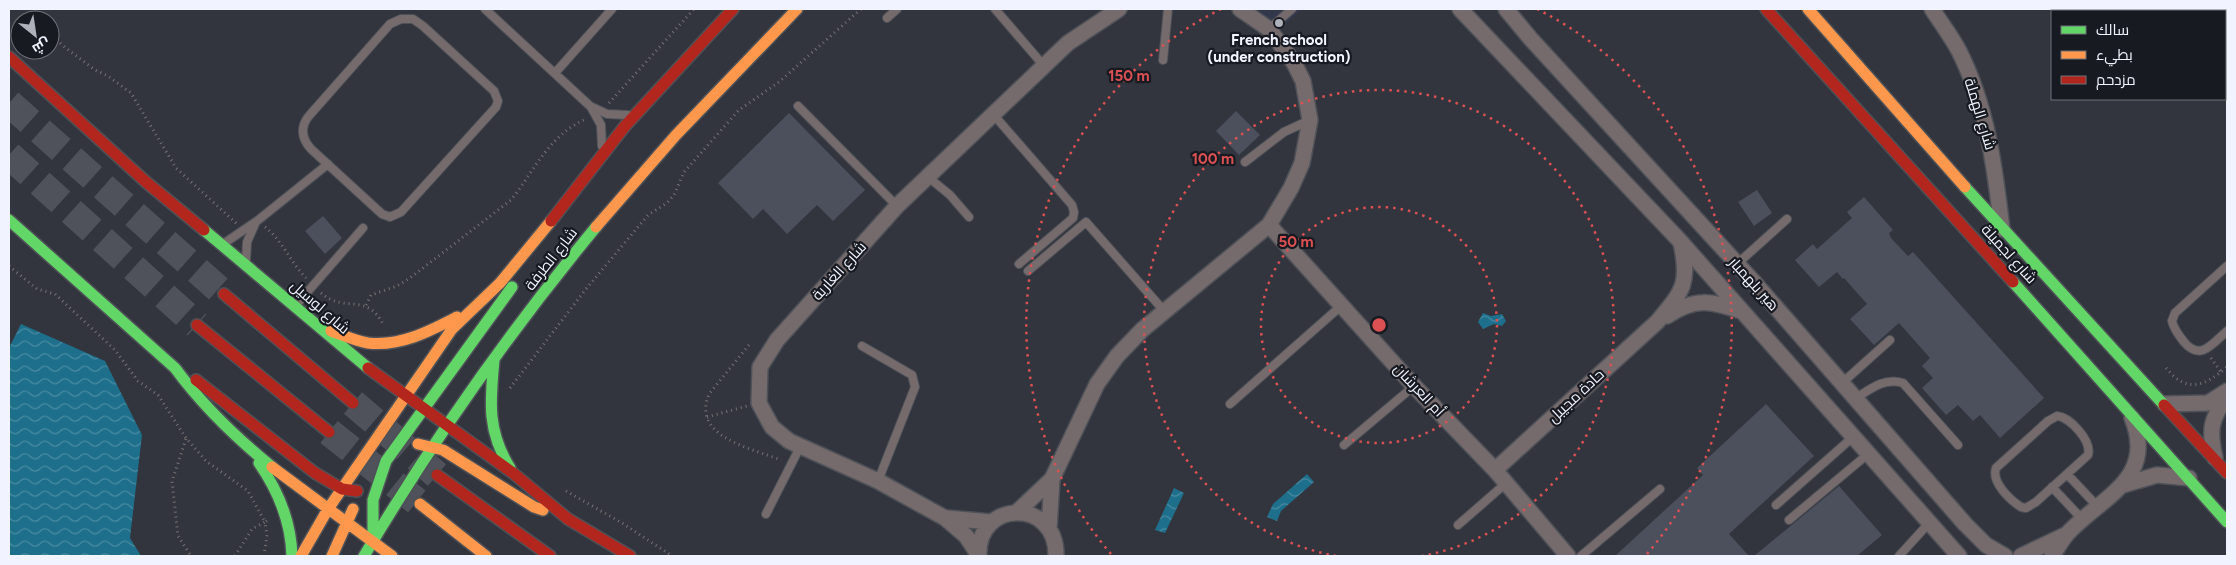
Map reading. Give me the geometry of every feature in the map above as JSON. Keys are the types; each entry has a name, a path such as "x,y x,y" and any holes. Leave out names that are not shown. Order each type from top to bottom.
{"main road":[{"name":"شارع الطرفة","path":"301,556 328,509 404,396 452,329 467,312 500,283 552,221 635,114 734,9"},
{"name":"شارع الطرفة","path":"364,556 420,463 446,425 494,357 579,246 655,158 797,9"},
{"name":"شارع لجميلة","path":"1766,9 2127,407 2227,522"},
{"name":"شارع لجميلة","path":"1808,9 2002,228 2227,472"},
{"name":"شارع لوسيل","path":"9,57 146,182 383,380 513,473 568,519 630,556"},
{"path":"9,220 175,368 200,383 315,473 342,489 365,483 375,490"},
{"path":"373,540 372,510 375,490 386,461 422,408 527,267 552,221"},
{"path":"224,294 353,403"},
{"path":"318,326 359,341 385,344 432,330 467,312"},
{"path":"198,325 329,432"},
{"path":"494,357 489,403 490,418 498,447 513,473"},
{"path":"175,368 192,392 242,441 297,487 373,540 392,556"},
{"path":"332,556 346,522 391,428 391,402 383,380"},
{"path":"242,441 273,483 285,510 292,538 292,556"},
{"path":"364,457 397,445 432,446 443,450 534,507 568,519"},
{"path":"375,490 420,463"},
{"path":"437,474 550,556"},
{"path":"420,504 486,556"}],"street":[{"name":"شارع الغارية","path":"759,403 760,367 777,340 897,206 1044,66 1086,29 1119,9"},
{"path":"978,555 979,542 991,522 999,517 1017,512 1052,479 1102,377 1117,356 1165,312 1269,225 1291,188 1302,163 1310,120 1303,81 1294,63 1269,29 1240,9"},
{"name":"هير بلهمبار","path":"1460,9 1680,241 1959,556"},
{"name":"هير بلهمبار","path":"1506,9 1537,46 1736,264 1965,524 1986,545 2005,556"},
{"name":"شارع الهملة","path":"1932,9 1959,51 1978,98 1990,138 2002,228"},
{"name":"أم العرشان","path":"1269,225 1414,386 1496,470 1505,484 1568,556"},
{"name":"حادة مجيبل","path":"1496,470 1657,322 1682,290 1686,264 1680,241"},
{"name":"حادة مجيبل","path":"1657,322 1680,307 1703,301 1714,302 1742,312"},
{"path":"2165,404 2208,402 2227,390"},
{"path":"2215,459 2210,438 2212,421 2227,397"},
{"path":"759,403 772,426 789,442 878,481 945,518 966,536 978,555"},
{"path":"2052,556 2067,535 2124,485 2134,467 2139,443 2137,430 2127,407"},
{"path":"2124,485 2157,475 2189,478"},
{"path":"1052,479 1049,529 1058,553"},
{"path":"1017,512 1038,518 1049,529"},
{"path":"945,518 991,522"},
{"path":"2021,556 2067,535"}],"lane":[{"path":"485,9 599,113 616,115 635,114"},
{"path":"555,73 612,9"},
{"path":"886,18 897,9"},
{"path":"994,9 1044,66"},
{"path":"1163,60 1168,9"},
{"path":"1269,29 1292,9"},
{"path":"407,18 418,22 494,90 498,97 496,107 401,212 394,217 382,214 328,164 304,139 302,127 304,122 396,21 407,18"},
{"path":"798,106 897,206"},
{"path":"599,113 603,136 599,159"},
{"path":"993,114 1072,206 1074,212 1073,218 1019,264"},
{"path":"1244,162 1284,132 1310,120"},
{"path":"222,245 257,221 328,164"},
{"path":"928,177 950,195 970,217"},
{"path":"1736,264 1788,219"},
{"path":"247,265 247,242 257,221"},
{"path":"1028,272 1086,222 1165,312"},
{"path":"295,305 363,228"},
{"path":"2227,266 2173,317 2175,330 2190,349 2204,350 2227,331"},
{"path":"1230,404 1341,306"},
{"path":"1842,383 1890,340"},
{"path":"862,346 912,375 916,387 878,481"},
{"path":"1855,398 1887,382 1895,380 1903,383 1958,445"},
{"path":"1344,445 1414,386"},
{"path":"2057,416 2066,419 2088,446 2088,455 2067,474 2030,506 2021,507 1998,484 1994,473 1999,463 2048,421 2057,416"},
{"path":"1776,505 1853,437"},
{"path":"766,514 800,447"},
{"path":"1789,520 1868,454"},
{"path":"2067,474 2098,507"},
{"path":"1458,525 1505,484"},
{"path":"2052,487 2083,520"},
{"path":"1581,556 1660,489"},
{"path":"1899,556 1930,523"}],"path":[{"path":"366,305 371,295 397,286 410,278 511,200 523,185 531,170 558,137 570,127 599,113 694,9"},
{"path":"508,391 586,288 648,216 667,203 674,195 684,172 739,110 779,82 862,9"},
{"path":"60,43 95,70 108,76 131,93 176,168 243,230"},
{"path":"9,267 37,289 55,294 115,350 138,381 161,399 186,438 206,461 243,486 253,499 265,522 267,535 264,556"},
{"path":"748,344 709,394 706,402 706,417 709,425 720,436 784,461"},
{"path":"2204,350 2221,372"},
{"path":"2166,368 2179,381 2194,385 2208,380 2227,367"},
{"path":"706,417 759,403"},
{"path":"186,438 172,481 178,536 191,556"},
{"path":"558,487 622,523 672,556"},
{"path":"235,556 252,529 285,510"}],"shaded area":[{"name":"French school (under construction)","path":"1254,9 1303,9 1279,30"}],"water":[{"path":"1483,313 1491,316 1502,314 1506,321 1502,326 1494,324 1483,329 1478,322"},
{"path":"21,324 105,361 142,435 130,538 141,556 9,556 9,348"},
{"path":"1307,474 1314,482 1281,511 1277,521 1267,517 1273,504"},
{"path":"1174,488 1184,493 1165,533 1155,530"}],"building":[{"path":"1236,111 1260,135 1239,155 1216,131"},
{"path":"789,113 865,190 833,221 817,205 787,234 763,209 753,219 718,183"},
{"path":"1757,190 1772,213 1754,226 1738,202"},
{"path":"1864,197 1893,230 1889,233 1891,238 1908,256 1913,252 2044,398 2000,438 1980,415 1973,421 1958,405 1946,415 1922,388 1933,378 1922,366 1930,358 1899,323 1874,345 1850,319 1867,304 1844,278 1837,272 1819,287 1795,260 1813,244 1817,249 1852,218 1847,212"},
{"path":"323,216 342,238 325,254 305,231"},
{"path":"1766,404 1814,456 1729,534 1749,556 1615,556 1703,475 1697,468"},
{"path":"1839,486 1882,535 1857,556 1754,556"}],"tunnel":[{"path":"9,103 224,294"},
{"path":"9,155 197,325"},
{"path":"353,403 437,475"},
{"path":"329,432 420,504"}],"traffic: fast":[{"path":"1965,187 2164,405"},
{"path":"9,220 175,368 220,421 272,467"},
{"path":"364,556 445,428 533,306 596,227"},
{"path":"204,230 368,368"},
{"path":"2013,282 2227,522"},
{"path":"373,539 373,500 386,461 512,287"},
{"path":"494,360 492,416 497,441 510,468"},
{"path":"259,463 283,507 289,531 292,556"}],"traffic: slow":[{"path":"596,227 676,135 797,9"},
{"path":"1808,9 1965,187"},
{"path":"301,556 328,509 452,329 500,283 551,221"},
{"path":"331,331 368,343 392,343 414,337 457,317"},
{"path":"418,444 443,450 534,507 543,510"},
{"path":"272,467 392,556"},
{"path":"420,504 486,556"},
{"path":"332,556 353,509"}],"traffic: jam":[{"path":"551,221 625,126 733,9"},
{"path":"1766,9 2013,282"},
{"path":"9,57 146,182 204,230"},
{"path":"224,294 353,403"},
{"path":"197,325 329,432"},
{"path":"368,368 513,473 568,519 630,556"},
{"path":"196,380 315,473 342,489 357,491"},
{"path":"2164,405 2227,473"},
{"path":"437,475 550,556"}],"place":[{"name":"French school (under construction)","path":"1279,23"}]}
